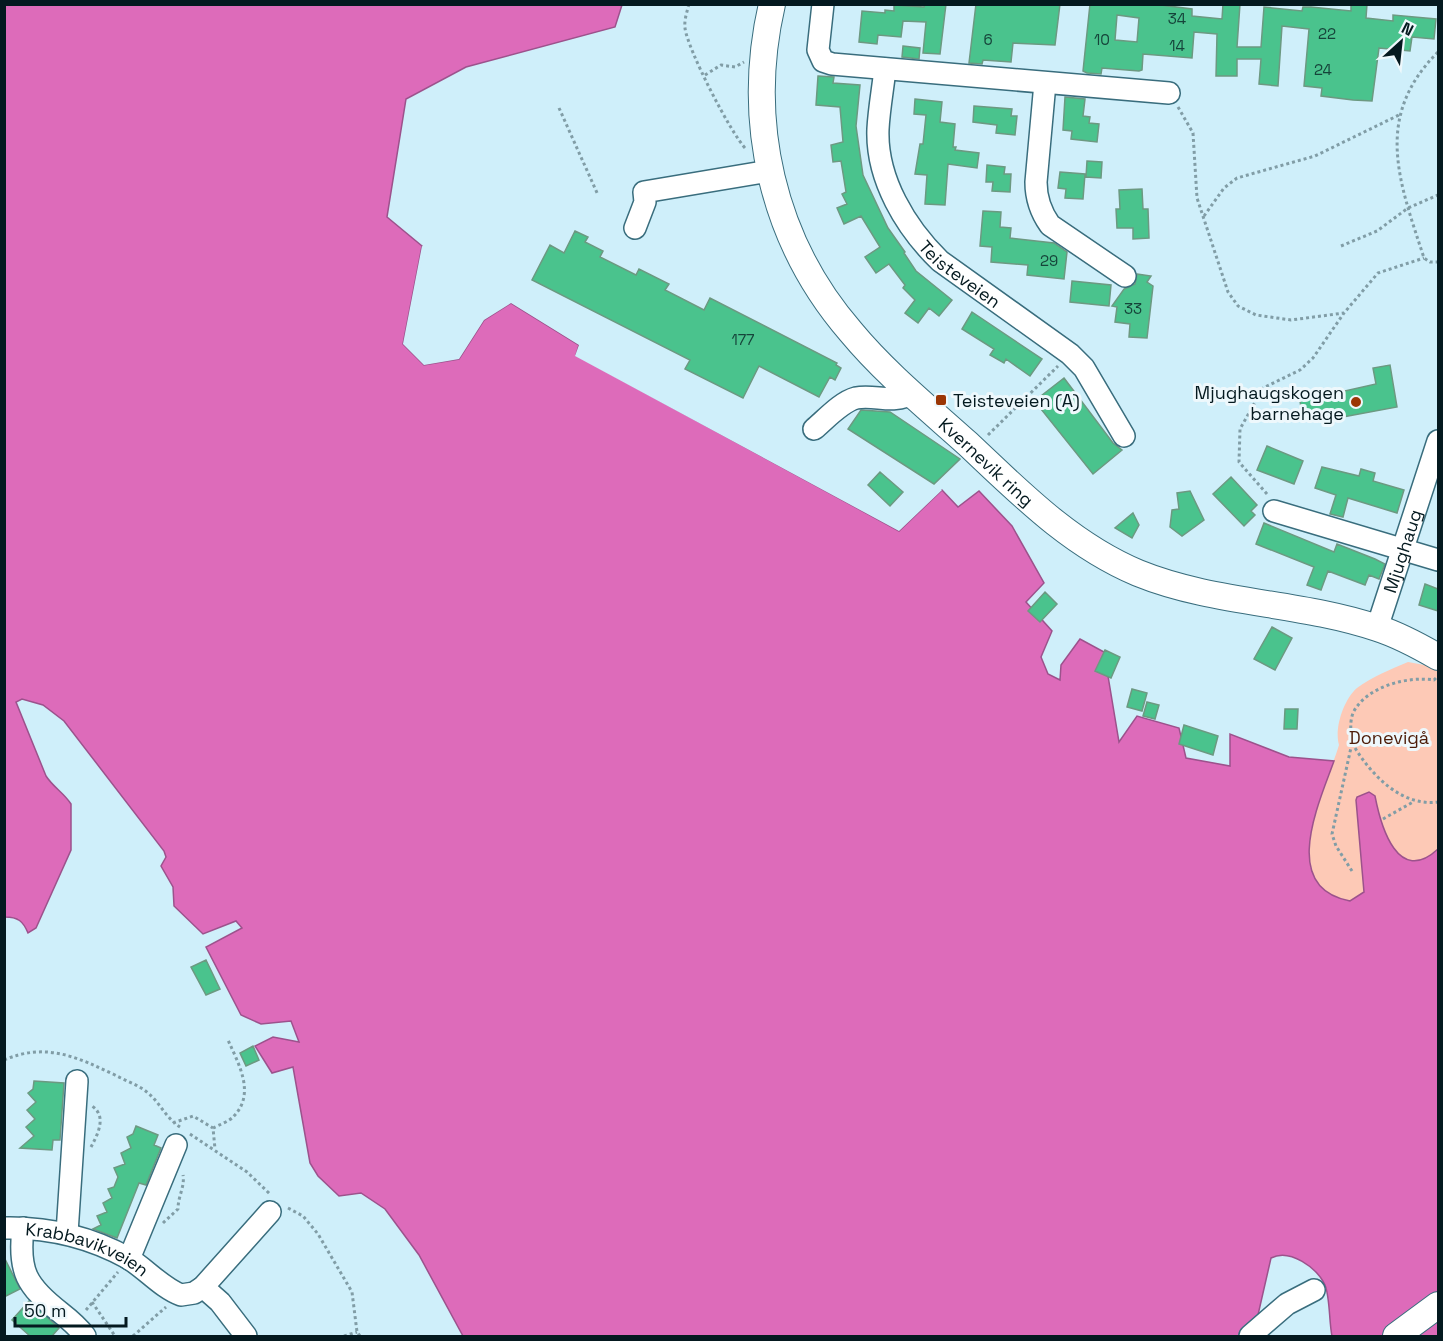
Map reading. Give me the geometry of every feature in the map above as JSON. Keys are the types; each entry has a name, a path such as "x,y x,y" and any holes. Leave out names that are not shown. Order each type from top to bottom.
{"main road":[{"name":"Kvernevik ring","path":"772,4 760,86 761,117 769,171 791,237 812,279 852,334 912,393 1045,515 1117,563 1184,588 1377,628 1436,669"},
{"path":"1396,1336 1438,1305"}],"street":[{"path":"823,4 819,50 823,61 885,69 1169,93"},
{"name":"Teisteveien","path":"885,69 878,130 880,156 904,219 922,244 940,261 1070,354 1084,368 1124,436"},
{"path":"1045,83 1035,182 1036,197 1043,215 1050,225 1125,276"},
{"path":"635,228 645,202 644,192 769,171"},
{"path":"814,429 844,404 856,398 904,398 912,393"},
{"name":"Mjughaug","path":"1377,628 1438,441"},
{"path":"1279,512 1438,561"},
{"path":"67,1233 76,1081"},
{"path":"129,1259 176,1145"},
{"path":"178,1295 194,1293 203,1287 274,1204"},
{"path":"14,1228 26,1278 45,1301 79,1330"},
{"name":"Krabbavikveien","path":"14,1228 67,1233 129,1259 178,1295"},
{"path":"203,1287 220,1302 246,1336"},
{"path":"1250,1336 1287,1304 1314,1290"}],"path":[{"path":"689,4 685,21 687,35 733,133 749,152"},
{"path":"1438,52 1416,80 1399,115 1396,148 1408,208 1425,258 1430,262 1438,262"},
{"path":"705,75 721,65 735,67 744,62 752,64"},
{"path":"1169,93 1193,133 1197,198 1228,292 1238,306 1256,315 1291,320 1344,313"},
{"path":"559,108 598,195"},
{"path":"1204,216 1224,188 1237,178 1315,156 1399,115"},
{"path":"1341,246 1377,231 1408,208 1438,195"},
{"path":"1279,512 1239,462 1240,429 1263,388 1300,370 1313,358 1344,313 1378,273 1425,258"},
{"path":"986,437 1070,354"},
{"path":"979,431 991,444"},
{"path":"1436,669 1438,675"},
{"path":"1436,669 1438,683"},
{"path":"1352,871 1336,846 1332,834 1352,743 1351,718 1364,699 1386,686 1420,678 1436,669"},
{"path":"1352,743 1362,760 1380,778 1413,802"},
{"path":"1383,819 1413,802 1438,802"},
{"path":"213,1128 234,1116 243,1099 245,1079 228,1040"},
{"path":"4,1060 38,1051 54,1051 77,1057 148,1093 173,1123 247,1172 274,1204 303,1216 318,1234 352,1292 357,1332 360,1336"},
{"path":"173,1123 192,1116 213,1128"},
{"path":"213,1128 215,1149"},
{"path":"79,1330 92,1302 129,1259"},
{"path":"133,1336 178,1295"},
{"path":"92,1302 115,1336"},
{"path":"344,1336 357,1332"}],"green space":[{"name":"Donevigå","path":"1408,662 1430,666 1438,672 1438,849 1424,859 1412,861 1402,857 1387,837 1375,796 1356,800 1364,892 1350,901 1327,892 1314,876 1309,857 1316,810 1339,745 1339,722 1348,699 1363,684"}],"shaded area":[{"path":"5,5 622,5 615,27 466,67 406,99 387,217 422,246 403,344 424,365 459,359 484,320 511,303 579,345 576,355 899,531 942,490 958,507 979,491 1012,526 1044,583 1026,602 1052,631 1041,657 1048,674 1060,680 1061,665 1080,639 1104,652 1119,742 1137,716 1179,728 1186,758 1230,766 1230,734 1289,757 1334,761 1314,820 1310,842 1310,862 1315,880 1328,893 1350,901 1364,892 1357,797 1369,792 1375,796 1387,836 1402,857 1412,861 1424,859 1438,849 1438,1336 1332,1336 1328,1296 1321,1279 1302,1261 1278,1256 1271,1258 1258,1315 1244,1336 463,1336 419,1255 385,1209 361,1193 339,1196 318,1176 310,1163 293,1067 272,1073 255,1046 273,1037 299,1042 291,1021 261,1024 241,1015 206,947 242,928 236,921 203,934 174,906 173,887 161,866 166,857 164,851 64,721 43,705 22,699 16,702 46,776 71,804 71,850 36,928 28,933 20,920 5,917"}],"pier":[{"path":"422,246 425,247 406,343 425,362 457,356 482,318 511,300 581,343 579,354 899,528 939,489 942,490 899,531 575,356 579,345 511,303 484,320 459,359 424,365 403,344"}],"building":[{"path":"925,4 946,4 940,54 923,53 926,22 903,21 901,37 878,35 877,44 859,42 862,11 885,13 885,10 894,11 894,5 924,7"},
{"path":"976,4 1060,4 1055,45 1013,43 1011,62 983,60 982,64 969,63"},
{"path":"1090,4 1153,4 1192,9 1192,16 1222,19 1223,4 1240,4 1237,47 1261,47 1264,7 1302,11 1303,7 1311,7 1351,11 1351,4 1367,4 1366,18 1393,21 1393,15 1436,19 1434,39 1412,37 1410,51 1379,48 1372,101 1321,96 1322,88 1304,86 1309,29 1282,26 1278,86 1259,84 1261,59 1237,59 1237,76 1216,76 1217,34 1194,32 1192,58 1143,54 1142,70 1139,71 1102,68 1101,74 1083,71","holes":["1117,15 1139,18 1137,42 1115,40"]},
{"path":"903,46 920,48 919,59 902,57"},
{"path":"818,76 834,77 833,83 860,85 856,126 863,175 888,228 916,271 952,300 939,316 929,308 918,323 905,313 915,300 903,288 905,285 889,264 876,273 865,257 880,247 861,216 844,224 837,208 847,204 842,194 846,192 841,161 833,162 831,145 843,142 840,107 816,105"},
{"path":"1065,97 1085,99 1083,116 1090,117 1089,123 1099,124 1097,142 1071,139 1072,131 1063,130"},
{"path":"915,99 942,102 940,122 955,124 953,147 956,147 955,150 979,153 977,168 948,164 945,205 925,204 927,175 915,174 920,144 923,144 926,115 914,114"},
{"path":"974,106 1012,109 1011,116 1017,116 1015,135 996,133 997,125 973,122"},
{"path":"1087,161 1102,162 1101,178 1086,177"},
{"path":"987,165 1005,167 1004,174 1011,174 1010,192 992,191 993,182 986,182"},
{"path":"1060,172 1085,174 1083,199 1065,198 1066,189 1058,188"},
{"path":"1142,189 1143,209 1148,209 1149,238 1133,239 1133,228 1117,228 1116,209 1120,209 1119,190"},
{"path":"983,211 1001,212 1000,227 1011,228 1010,238 1054,243 1067,252 1064,279 1027,275 1028,265 991,262 992,247 980,246"},
{"path":"575,231 588,237 585,242 603,251 600,257 636,275 639,269 669,284 665,290 704,310 710,298 837,363 836,365 841,368 835,380 830,377 819,397 759,366 743,398 685,369 690,360 532,280 550,245 564,253"},
{"path":"1137,274 1151,276 1147,282 1153,286 1147,338 1129,337 1130,324 1115,322 1117,307 1112,306 1124,289 1135,284"},
{"path":"1072,281 1111,285 1109,306 1070,302"},
{"path":"972,312 1042,359 1030,376 1006,359 1004,363 990,355 994,349 962,329"},
{"path":"1390,365 1397,407 1327,420 1320,417 1303,420 1300,401 1376,384 1373,368"},
{"path":"1064,378 1113,443 1122,450 1093,474 1037,404 1037,399"},
{"path":"861,410 890,412 960,459 934,484 848,429"},
{"path":"1267,446 1303,461 1294,484 1257,470"},
{"path":"1322,467 1359,476 1361,469 1375,473 1373,481 1404,490 1397,513 1348,498 1343,517 1330,514 1336,495 1315,488"},
{"path":"880,472 903,492 890,506 868,485"},
{"path":"1231,477 1257,505 1251,511 1255,515 1244,526 1213,494"},
{"path":"1190,491 1204,520 1182,536 1170,527 1172,510 1179,509 1177,493"},
{"path":"1133,513 1139,525 1132,538 1115,528"},
{"path":"1264,523 1334,552 1337,544 1375,559 1385,564 1379,579 1369,575 1365,585 1328,571 1321,590 1307,585 1314,567 1256,544"},
{"path":"1425,584 1438,589 1438,611 1419,605"},
{"path":"1045,592 1057,604 1040,622 1028,611"},
{"path":"1272,627 1292,638 1275,670 1254,659"},
{"path":"1105,650 1120,657 1111,678 1095,671"},
{"path":"1132,689 1147,693 1142,711 1127,707"},
{"path":"1147,702 1159,705 1155,719 1143,716"},
{"path":"1285,709 1298,709 1297,729 1284,729"},
{"path":"1184,725 1218,736 1213,755 1179,744"},
{"path":"206,960 220,989 206,995 191,967"},
{"path":"253,1046 259,1060 246,1066 240,1053"},
{"path":"34,1081 64,1083 60,1140 53,1140 52,1150 20,1148 34,1136 26,1127 35,1119 27,1110 36,1102 28,1093 33,1089"},
{"path":"136,1126 158,1135 154,1145 161,1148 146,1185 139,1183 117,1238 93,1229 101,1225 97,1216 107,1212 103,1203 112,1198 108,1189 114,1187 118,1177 114,1168 125,1164 121,1153 131,1148 127,1137 133,1134"},
{"path":"4,1257 20,1289 4,1297"},
{"path":"29,1301 59,1328 52,1336 30,1336 12,1320"}],"place":[{"name":"Teisteveien (A)","path":"941,400"},
{"name":"Mjughaugskogen barnehage","path":"1356,402"}]}
